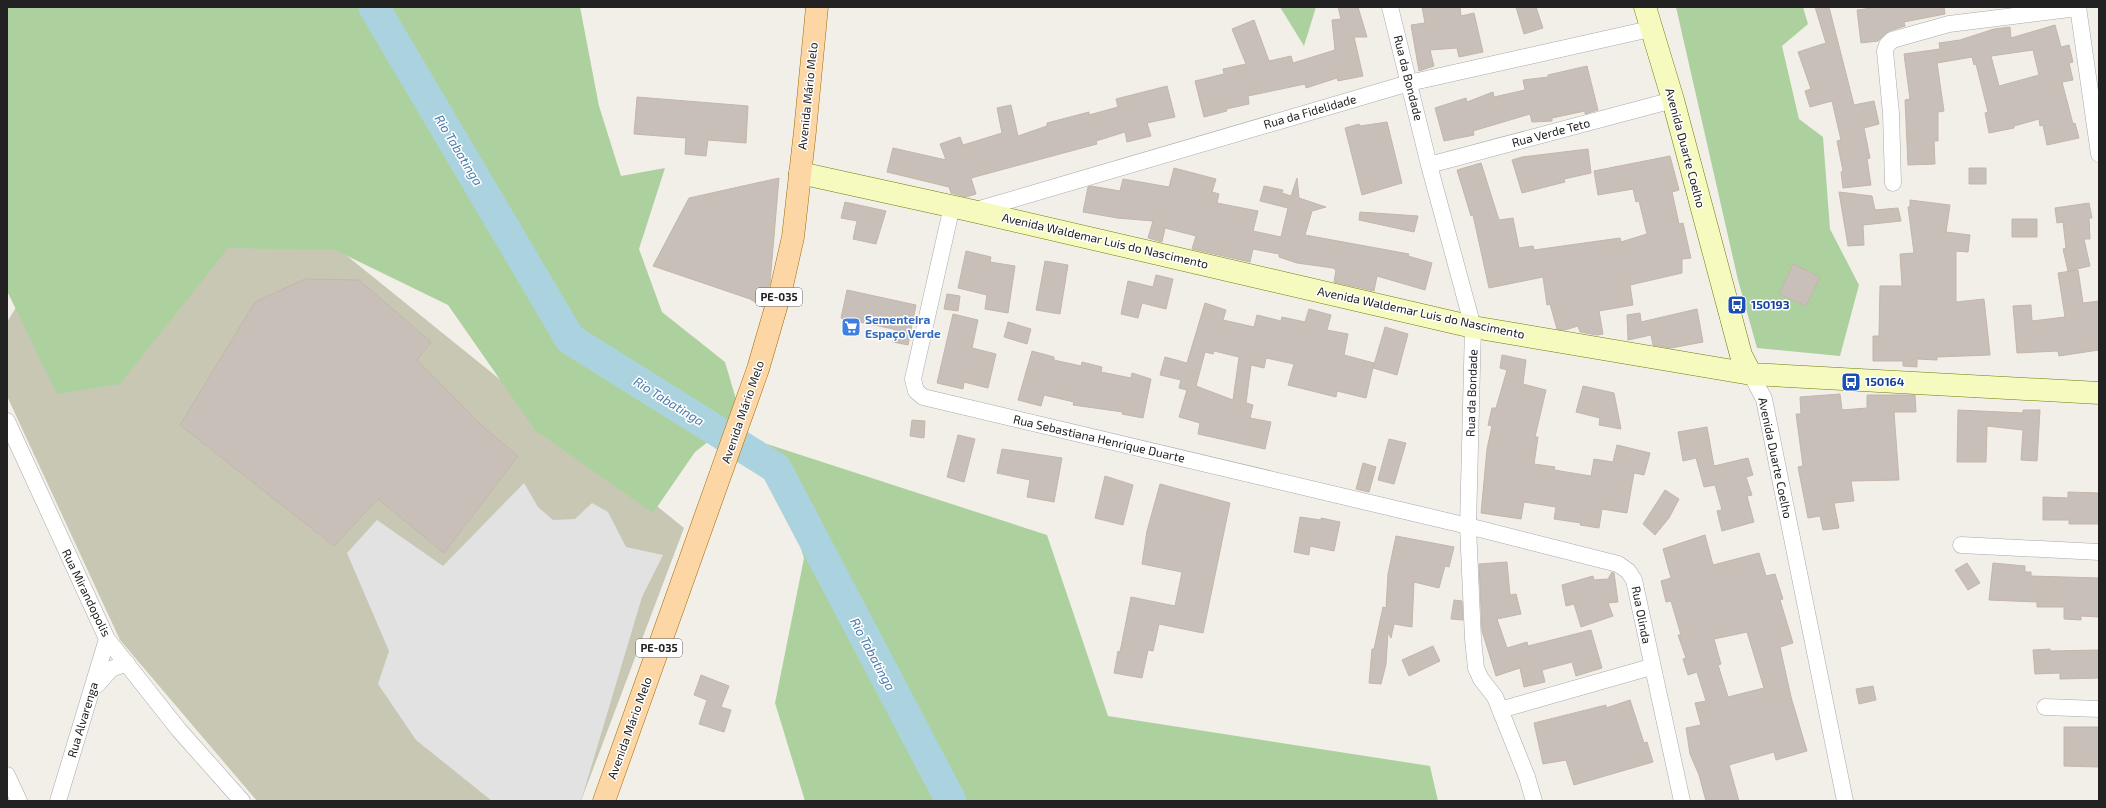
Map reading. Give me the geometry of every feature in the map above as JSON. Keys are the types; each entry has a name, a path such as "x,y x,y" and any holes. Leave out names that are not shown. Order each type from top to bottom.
{"main road":[{"name":"Avenida Mário Melo","path":"604,801 715,494 758,370 781,290 793,237 817,7"},
{"name":"Avenida Duarte Coelho","path":"1645,7 1650,29 1673,100 1741,355 1751,374"},
{"name":"Avenida Waldemar Luis do Nascimento","path":"800,173 952,206 1473,326 1751,374 2099,393"}],"street":[{"name":"Rua da Bondade","path":"1390,7 1429,165 1473,326 1468,526 1473,639 1476,668 1481,680 1495,697 1527,777 1534,801"},
{"path":"1893,183 1891,113 1885,51 1887,45 1892,40 1949,24 2078,8 2099,154"},
{"name":"Rua da Fidelidade","path":"973,211 1409,83 1650,29"},
{"name":"Rua Verde Teto","path":"1429,165 1673,100"},
{"name":"Rua Sebastiana Henrique Duarte","path":"952,206 913,380 916,391 923,397 1468,526"},
{"name":"Avenida Duarte Coelho","path":"1751,374 1764,399 1845,801"},
{"name":"Rua Mirandopolis","path":"7,421 108,639 179,730 242,801"},
{"name":"Rua Olinda","path":"1468,526 1618,564 1628,571 1634,580 1651,667 1682,801"},
{"path":"1961,545 2099,552"},
{"name":"Rua Alvarenga","path":"58,801 108,639"},
{"path":"92,691 111,668 127,663"},
{"path":"1500,710 1651,667"},
{"path":"2045,707 2099,709"},
{"path":"7,775 19,801"}],"shaded area":[{"path":"149,96 684,528 581,801 257,801 120,640 7,396 7,322"},
{"path":"524,483 538,507 553,520 575,519 592,503 608,512 626,547 663,555 642,597 581,801 492,801 416,740 378,684 389,651 347,553 377,520 443,566"}],"green space":[{"path":"7,7 580,7 599,106 621,176 665,168 639,249 662,312 725,362 741,416 695,452 653,513 535,430 448,305 335,250 228,248 120,384 57,394 7,291"},
{"path":"1280,7 1316,7 1304,46"},
{"path":"1676,7 1803,7 1808,24 1782,46 1799,119 1823,137 1830,229 1859,285 1840,356 1757,348 1738,280"},
{"path":"767,444 1047,535 1108,716 1430,766 1438,801 805,801 775,703 804,558"}],"building":[{"path":"1338,7 1358,7 1367,37 1354,37 1363,76 1338,81 1337,78 1306,88 1305,84 1248,96 1249,104 1226,109 1227,111 1204,117 1195,81 1224,74 1223,69 1246,64 1232,29 1254,20 1269,61 1291,56 1293,63 1335,50 1332,20 1341,19"},
{"path":"1422,7 1460,7 1461,16 1474,13 1483,52 1459,57 1457,48 1430,50 1434,66 1419,71 1411,25 1425,23"},
{"path":"1516,7 1536,7 1543,28 1524,34"},
{"path":"1815,7 1829,7 1854,105 1874,101 1879,124 1864,128 1870,158 1867,159 1871,185 1843,188 1841,172 1843,171 1837,141 1841,140 1832,101 1810,107 1805,91 1811,89 1798,52 1826,43"},
{"path":"1880,7 1944,7 1945,14 1904,22 1905,26 1889,31 1878,41 1861,43 1857,10"},
{"path":"2055,25 2061,47 2069,45 2073,62 2069,63 2073,80 2062,82 2073,124 2075,123 2079,138 2047,145 2043,125 2040,126 2039,119 2014,126 2014,128 1989,133 1985,113 1988,112 1976,64 1974,65 1972,57 1937,63 1944,111 1938,112 1938,141 1934,141 1935,164 1908,165 1905,100 1910,99 1904,54 1940,49 1939,43 1960,40 1994,29 2010,27 2011,38","holes":["2033,50 2039,75 1999,86 1991,56"]},
{"path":"1587,66 1598,110 1585,114 1585,111 1552,118 1552,121 1532,122 1530,114 1473,131 1474,135 1444,141 1435,108 1466,98 1467,102 1493,92 1494,97 1525,90 1523,80 1548,77 1548,75"},
{"path":"1167,86 1175,117 1147,123 1151,136 1127,142 1125,132 1096,141 1097,144 971,178 976,194 966,197 951,193 949,187 887,172 893,148 946,160 940,144 960,137 963,145 1002,133 997,108 1011,105 1018,136 1047,126 1047,123 1089,112 1089,115 1118,107 1116,99"},
{"path":"637,97 748,106 746,143 708,140 706,156 685,154 686,138 634,134"},
{"path":"1387,122 1402,183 1362,195 1345,128 1359,124 1360,126"},
{"path":"1588,149 1591,173 1564,179 1565,182 1522,193 1512,160 1522,157"},
{"path":"1670,156 1679,190 1672,192 1679,224 1683,223 1691,258 1682,259 1682,273 1630,285 1633,305 1599,311 1603,334 1597,335 1580,332 1578,326 1565,330 1557,329 1550,304 1547,305 1543,277 1489,288 1473,215 1471,216 1457,170 1481,163 1499,220 1513,218 1519,248 1533,246 1534,250 1620,238 1621,242 1647,234 1639,201 1636,202 1633,189 1598,195 1594,171"},
{"path":"1174,168 1216,179 1212,192 1219,194 1217,203 1258,211 1253,231 1281,237 1288,208 1260,201 1264,186 1283,190 1282,193 1291,196 1297,178 1299,198 1326,207 1312,211 1305,235 1409,254 1408,256 1432,263 1425,290 1377,276 1374,291 1334,282 1336,270 1333,268 1297,263 1279,257 1279,254 1253,249 1250,262 1192,249 1196,236 1165,228 1162,242 1148,238 1153,221 1117,218 1083,212 1088,187 1091,186 1120,191 1123,179 1169,187"},
{"path":"1969,168 1986,168 1986,184 1969,184"},
{"path":"779,178 770,283 763,307 750,299 653,266 689,198"},
{"path":"1839,192 1872,196 1875,210 1898,208 1901,221 1863,225 1864,245 1848,246"},
{"path":"1910,200 1950,205 1946,232 1970,235 1968,252 1956,251 1956,302 1984,299 1990,355 1937,357 1937,360 1917,359 1917,367 1903,366 1903,361 1873,361 1873,336 1879,336 1880,286 1902,286 1900,254 1914,253 1908,207 1910,207"},
{"path":"845,202 886,211 876,244 853,239 857,221 841,218"},
{"path":"2089,203 2092,218 2089,218 2090,239 2084,239 2090,266 2068,271 2063,249 2066,248 2063,222 2057,223 2055,208"},
{"path":"1360,212 1418,216 1414,232 1359,220"},
{"path":"2012,219 2037,219 2037,237 2012,237"},
{"path":"966,251 991,257 990,262 1015,266 1008,313 985,309 987,295 958,288"},
{"path":"1045,261 1068,265 1060,314 1036,310"},
{"path":"1793,264 1820,277 1806,306 1779,294"},
{"path":"2078,270 2083,303 2099,301 2099,350 2059,356 2058,351 2017,353 2013,306 2031,305 2032,321 2065,317 2058,273"},
{"path":"1156,275 1173,279 1166,309 1142,303 1138,318 1121,314 1128,281 1153,287"},
{"path":"305,279 359,280 431,342 417,360 481,425 518,456 444,553 378,499 334,546 180,425 255,302"},
{"path":"847,290 916,305 908,345 893,342 895,330 893,329 841,318"},
{"path":"947,294 960,296 958,311 944,309"},
{"path":"1205,303 1226,310 1223,320 1254,327 1257,315 1281,321 1282,317 1305,322 1309,309 1331,315 1327,330 1348,334 1344,355 1374,363 1366,398 1337,391 1336,397 1288,385 1294,364 1266,358 1264,368 1251,365 1246,403 1253,405 1250,418 1271,422 1265,449 1198,434 1200,423 1179,417 1187,390 1179,388 1181,380 1160,375 1165,357 1187,363","holes":["1214,351 1239,357 1233,400 1196,386 1205,352 1213,354"]},
{"path":"1697,309 1703,342 1671,348 1653,345 1651,335 1628,340 1627,315 1640,313 1641,322"},
{"path":"953,314 978,320 972,348 996,354 988,388 964,382 963,389 937,383"},
{"path":"1008,322 1031,329 1027,344 1004,337"},
{"path":"1385,327 1408,334 1397,375 1373,368"},
{"path":"1032,351 1054,357 1054,360 1081,366 1082,362 1102,367 1101,372 1131,378 1132,373 1151,379 1143,418 1122,414 1123,412 1073,405 1074,402 1044,395 1041,406 1018,400"},
{"path":"1502,355 1526,360 1523,384 1546,390 1535,437 1538,437 1534,464 1555,467 1554,470 1591,476 1594,459 1613,462 1617,445 1650,453 1644,475 1634,473 1627,513 1602,509 1599,528 1580,525 1581,523 1554,519 1556,507 1524,502 1521,519 1481,513 1487,449 1492,426 1488,425 1492,408 1496,408 1507,370 1500,368"},
{"path":"1583,386 1614,393 1621,429 1599,425 1600,418 1576,412"},
{"path":"1840,394 1842,410 1867,408 1867,395 1915,395 1916,412 1894,412 1899,480 1851,481 1854,501 1834,503 1839,528 1823,530 1820,516 1808,518 1798,467 1803,466 1796,414 1801,414 1800,397"},
{"path":"1958,410 2023,413 2023,410 2040,410 2037,461 2021,460 2023,430 1987,426 1986,462 1957,462"},
{"path":"912,420 925,421 924,438 910,436"},
{"path":"1707,427 1714,466 1748,458 1753,475 1746,477 1752,495 1747,496 1754,522 1722,531 1717,511 1722,510 1715,485 1704,487 1696,458 1683,461 1678,432"},
{"path":"958,435 975,439 964,482 947,477"},
{"path":"1389,439 1406,443 1394,484 1378,480"},
{"path":"1002,449 1062,458 1054,502 1027,497 1030,480 997,473"},
{"path":"1363,463 1376,467 1369,492 1356,489"},
{"path":"1105,476 1133,485 1123,525 1095,518"},
{"path":"1160,484 1230,503 1203,633 1159,624 1153,651 1148,650 1142,678 1114,673 1118,651 1120,652 1131,597 1175,606 1182,572 1142,564 1147,531"},
{"path":"1665,490 1679,499 1669,518 1655,535 1643,524"},
{"path":"2068,492 2099,493 2099,524 2069,524 2069,520 2043,520 2043,497 2068,498"},
{"path":"1300,517 1321,520 1321,518 1340,522 1334,551 1310,546 1309,555 1294,552"},
{"path":"1705,535 1713,565 1759,553 1766,576 1775,574 1783,599 1780,600 1793,643 1780,647 1791,697 1807,751 1776,760 1774,752 1729,765 1739,801 1706,801 1699,775 1690,754 1686,728 1701,725 1695,703 1706,701 1697,672 1688,675 1683,659 1686,658 1678,635 1681,635 1671,601 1666,602 1661,581 1671,578 1663,549","holes":["1747,632 1764,688 1728,697 1718,665 1721,664 1714,639"]},
{"path":"1396,536 1454,547 1449,567 1445,566 1439,588 1414,582 1412,627 1394,624 1391,638 1388,632 1386,664 1381,684 1369,683 1372,649 1374,649 1383,607 1386,608 1388,574"},
{"path":"1507,562 1510,595 1516,594 1521,614 1497,619 1507,648 1527,642 1528,646 1591,630 1602,668 1576,676 1572,662 1542,670 1545,682 1524,687 1520,668 1496,676 1482,631 1479,564"},
{"path":"1967,563 1980,583 1968,590 1955,570"},
{"path":"1993,563 2025,566 2025,572 2031,572 2031,576 2099,578 2099,617 2081,616 2081,620 2064,619 2064,607 2037,607 2037,602 1989,600"},
{"path":"1612,572 1614,573 1618,602 1608,603 1613,616 1581,627 1574,604 1566,606 1562,585 1593,576 1594,580 1608,579"},
{"path":"1454,600 1462,601 1463,620 1451,619"},
{"path":"1433,646 1440,661 1409,676 1402,660"},
{"path":"2050,649 2050,651 2099,650 2099,678 2060,679 2060,673 2035,674 2033,650"},
{"path":"701,675 729,686 721,707 731,710 724,732 699,724 707,700 694,695"},
{"path":"1873,686 1876,700 1859,704 1856,689"},
{"path":"1630,700 1644,743 1647,742 1653,762 1574,785 1566,760 1543,764 1534,723 1606,705 1606,708"},
{"path":"2064,727 2099,727 2099,767 2064,766"}],"waterway":[{"name":"Rio Tabatinga","path":"374,7 570,339 776,468 951,801"}],"place":[{"name":"150193","path":"1737,305"},
{"name":"Sementeira Espaço Verde","path":"851,327"},
{"name":"150164","path":"1851,382"}]}
